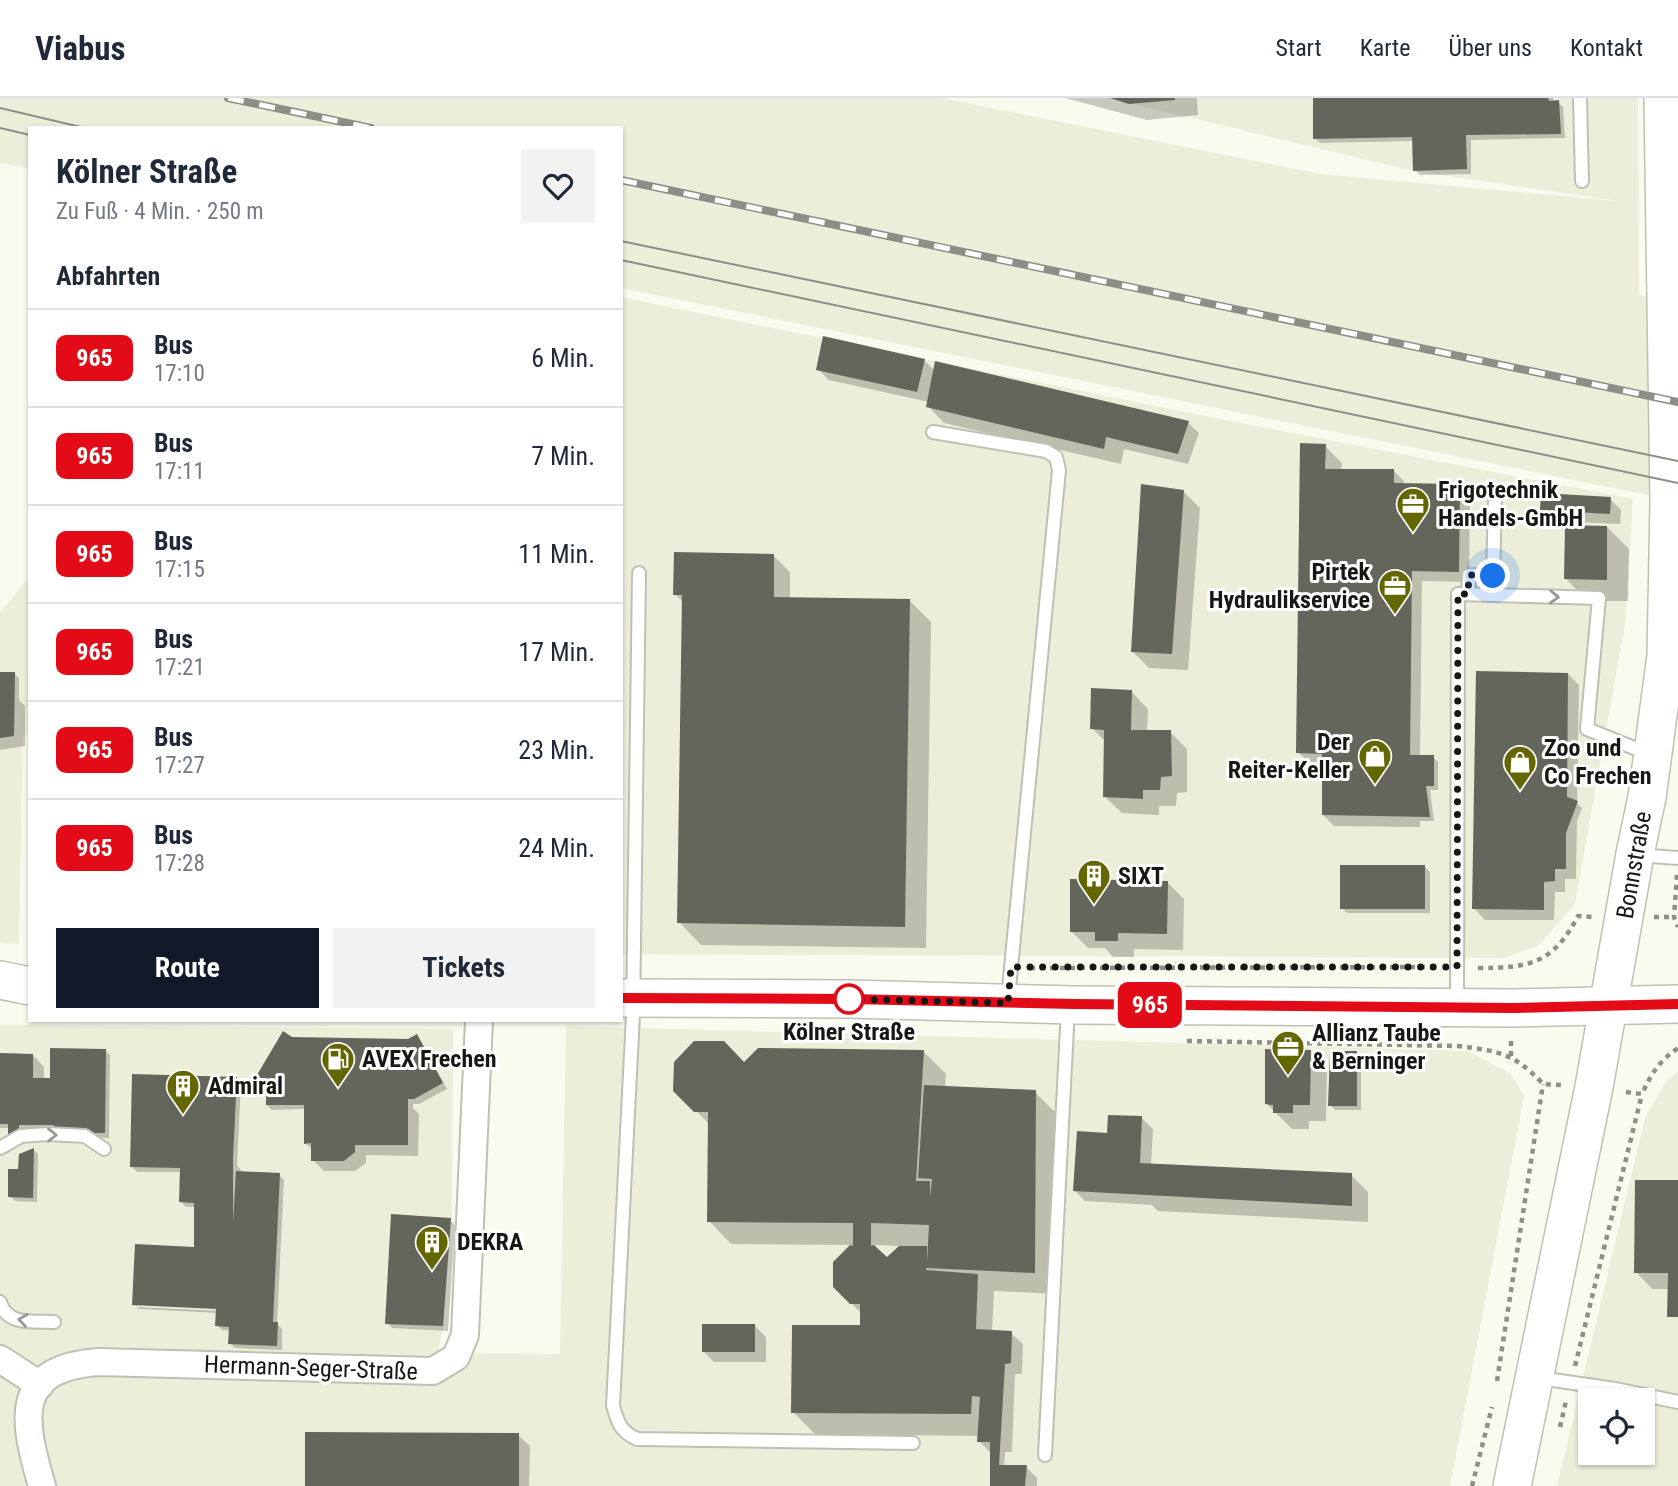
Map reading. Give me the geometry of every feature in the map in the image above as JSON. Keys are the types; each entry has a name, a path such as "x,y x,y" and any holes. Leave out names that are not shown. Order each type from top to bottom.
{"main road":[{"name":"Bonnstraße","path":"1511,1486 1594,1087 1647,797 1665,656 1670,502 1665,101"},
{"path":"0,980 28,987"},
{"path":"627,998 850,999 1010,985 1068,1004 1457,1007 1678,1004"},
{"path":"0,994 28,988"}],"street":[{"name":"Hermann-Seger-Straße","path":"40,1385 54,1371 86,1363 433,1371 456,1357 465,1335 479,1022"},
{"path":"0,1359 40,1385 30,1399 27,1422 30,1445 42,1486"}],"lane":[{"path":"1580,98 1582,181"},
{"path":"933,432 1046,451 1056,457 1059,470 1010,985"},
{"path":"1468,594 1469,575 1493,576 1495,499"},
{"path":"639,573 612,1406 618,1426 637,1439 913,1443"},
{"path":"1457,1007 1458,594 1599,598 1587,729 1652,755"},
{"path":"1635,854 1678,858"},
{"path":"1045,1455 1068,1004"},
{"path":"0,1148 21,1136 48,1134 85,1136 104,1149"},
{"path":"0,1302 3,1312 14,1321 54,1322"},
{"path":"1535,1377 1678,1402"}],"path":[{"path":"1678,858 1674,917 1678,927"},
{"path":"1010,985 1457,967 1515,968 1544,958 1567,937 1578,916 1624,919 1674,917"},
{"path":"1180,1041 1458,1046 1511,1056 1528,1068 1543,1084 1594,1087 1642,1094"},
{"path":"1559,1432 1642,1094 1654,1068 1678,1048"},
{"path":"1496,1392 1543,1084"},
{"path":"1472,1486 1492,1405"}],"shaded area":[{"path":"0,98 942,98 1320,174 1618,201 1413,171 1108,98 1638,98 1639,295 1678,303 1678,501 623,288 623,126 28,126 28,169 0,163"},
{"path":"623,297 1185,412 1633,499 1625,624 1575,904 1538,946 1503,958 623,954"},
{"path":"28,578 28,734 23,735 19,944 0,943 0,613"},
{"path":"0,1025 453,1029 452,1213 443,1326 438,1353 560,1354 566,1026 1468,1051 1510,1073 1524,1096 1450,1486 0,1486"},
{"path":"1678,1071 1678,1486 1557,1486 1578,1398 1578,1465 1655,1465 1655,1388 1580,1388 1645,1118 1666,1082"}],"building":[{"path":"1110,98 1175,98 1175,100 1129,104"},
{"path":"1313,98 1548,98 1549,101 1559,100 1561,134 1466,135 1467,169 1413,171 1412,137 1313,139"},
{"path":"823,336 925,359 917,392 816,370"},
{"path":"935,361 1189,421 1178,454 1106,437 1104,449 926,407"},
{"path":"1300,443 1326,444 1325,469 1394,469 1394,483 1460,484 1459,572 1412,571 1410,755 1434,755 1434,786 1426,786 1430,817 1322,815 1322,754 1296,753"},
{"path":"1141,484 1184,490 1172,654 1131,652"},
{"path":"1541,493 1611,497 1610,514 1540,510"},
{"path":"1565,525 1607,526 1607,580 1564,579"},
{"path":"674,552 774,554 774,597 910,599 905,927 677,923 682,595 673,595"},
{"path":"1476,671 1568,673 1567,797 1578,801 1566,833 1566,869 1555,869 1555,881 1544,882 1544,910 1472,909"},
{"path":"0,672 15,672 14,736 0,738"},
{"path":"1091,688 1132,690 1131,730 1171,730 1172,776 1161,777 1160,790 1143,790 1143,799 1103,797 1104,730 1090,729"},
{"path":"1340,865 1425,865 1425,909 1340,909"},
{"path":"1070,879 1168,881 1167,934 1118,933 1118,941 1095,941 1095,932 1070,932"},
{"path":"283,1031 292,1037 408,1039 417,1034 443,1083 414,1099 408,1099 408,1145 355,1145 355,1152 344,1161 311,1161 311,1143 304,1144 304,1105 266,1105 266,1086 254,1080"},
{"path":"694,1041 724,1041 744,1062 758,1048 924,1050 916,1181 930,1181 930,1197 932,1179 918,1178 924,1085 1036,1090 1035,1273 926,1268 978,1274 976,1329 1012,1331 1011,1363 1005,1364 999,1465 1027,1465 1025,1486 990,1486 990,1442 977,1442 980,1397 972,1396 971,1414 791,1413 792,1325 860,1325 860,1304 850,1304 833,1287 833,1262 850,1245 853,1246 853,1223 707,1222 708,1112 694,1112 673,1091 674,1062","holes":["871,1223 929,1225 927,1263 927,1246 899,1246 887,1257 874,1245 871,1246"]},
{"path":"50,1048 106,1049 105,1133 74,1133 74,1129 54,1129 54,1125 19,1125 19,1131 8,1138 8,1124 0,1124 0,1053 33,1054 33,1078 50,1078"},
{"name":"Allianz Taube & Berninger","path":"1265,1049 1311,1050 1310,1105 1293,1105 1293,1113 1273,1113 1273,1105 1265,1104"},
{"path":"1330,1051 1357,1051 1357,1106 1328,1106"},
{"path":"132,1074 237,1077 233,1223 236,1171 280,1173 273,1322 278,1322 277,1346 228,1344 229,1327 215,1326 216,1309 132,1305 135,1244 194,1247 194,1203 179,1202 180,1168 130,1167"},
{"path":"1108,1115 1142,1116 1140,1163 1352,1173 1352,1206 1073,1191 1077,1131 1107,1133"},
{"path":"34,1148 33,1198 8,1197 8,1169 18,1169 19,1154"},
{"path":"1635,1180 1678,1180 1678,1317 1667,1317 1668,1273 1634,1273"},
{"path":"391,1214 451,1218 443,1326 385,1324"},
{"path":"702,1324 755,1324 755,1352 702,1352"},
{"path":"305,1432 519,1433 519,1486 305,1486"}],"tram line":[{"path":"0,108 76,126"},
{"path":"0,128 28,135"},
{"path":"623,241 1678,461"},
{"path":"623,260 1678,483"}],"railway":[{"path":"228,98 361,126"},
{"path":"623,180 1678,402"}],"bus line":[{"name":"965","path":"623,998 1513,1008 1678,1004"}],"place":[{"name":"Frigotechnik Handels-GmbH","path":"1413,534"},
{"name":"Pirtek Hydraulikservice","path":"1395,616"},
{"name":"Der Reiter-Keller","path":"1375,786"},
{"name":"Zoo und Co Frechen","path":"1520,792"},
{"name":"SIXT","path":"1094,906"},
{"name":"Kölner Straße","path":"849,999"},
{"name":"Allianz Taube & Berninger","path":"1288,1077"},
{"name":"AVEX Frechen","path":"338,1089"},
{"name":"Admiral","path":"183,1116"},
{"name":"DEKRA","path":"432,1272"}],"route":[{"path":"849,999 1008,1003 1011,967 1457,967 1458,594 1468,594 1469,575 1493,576"}]}
